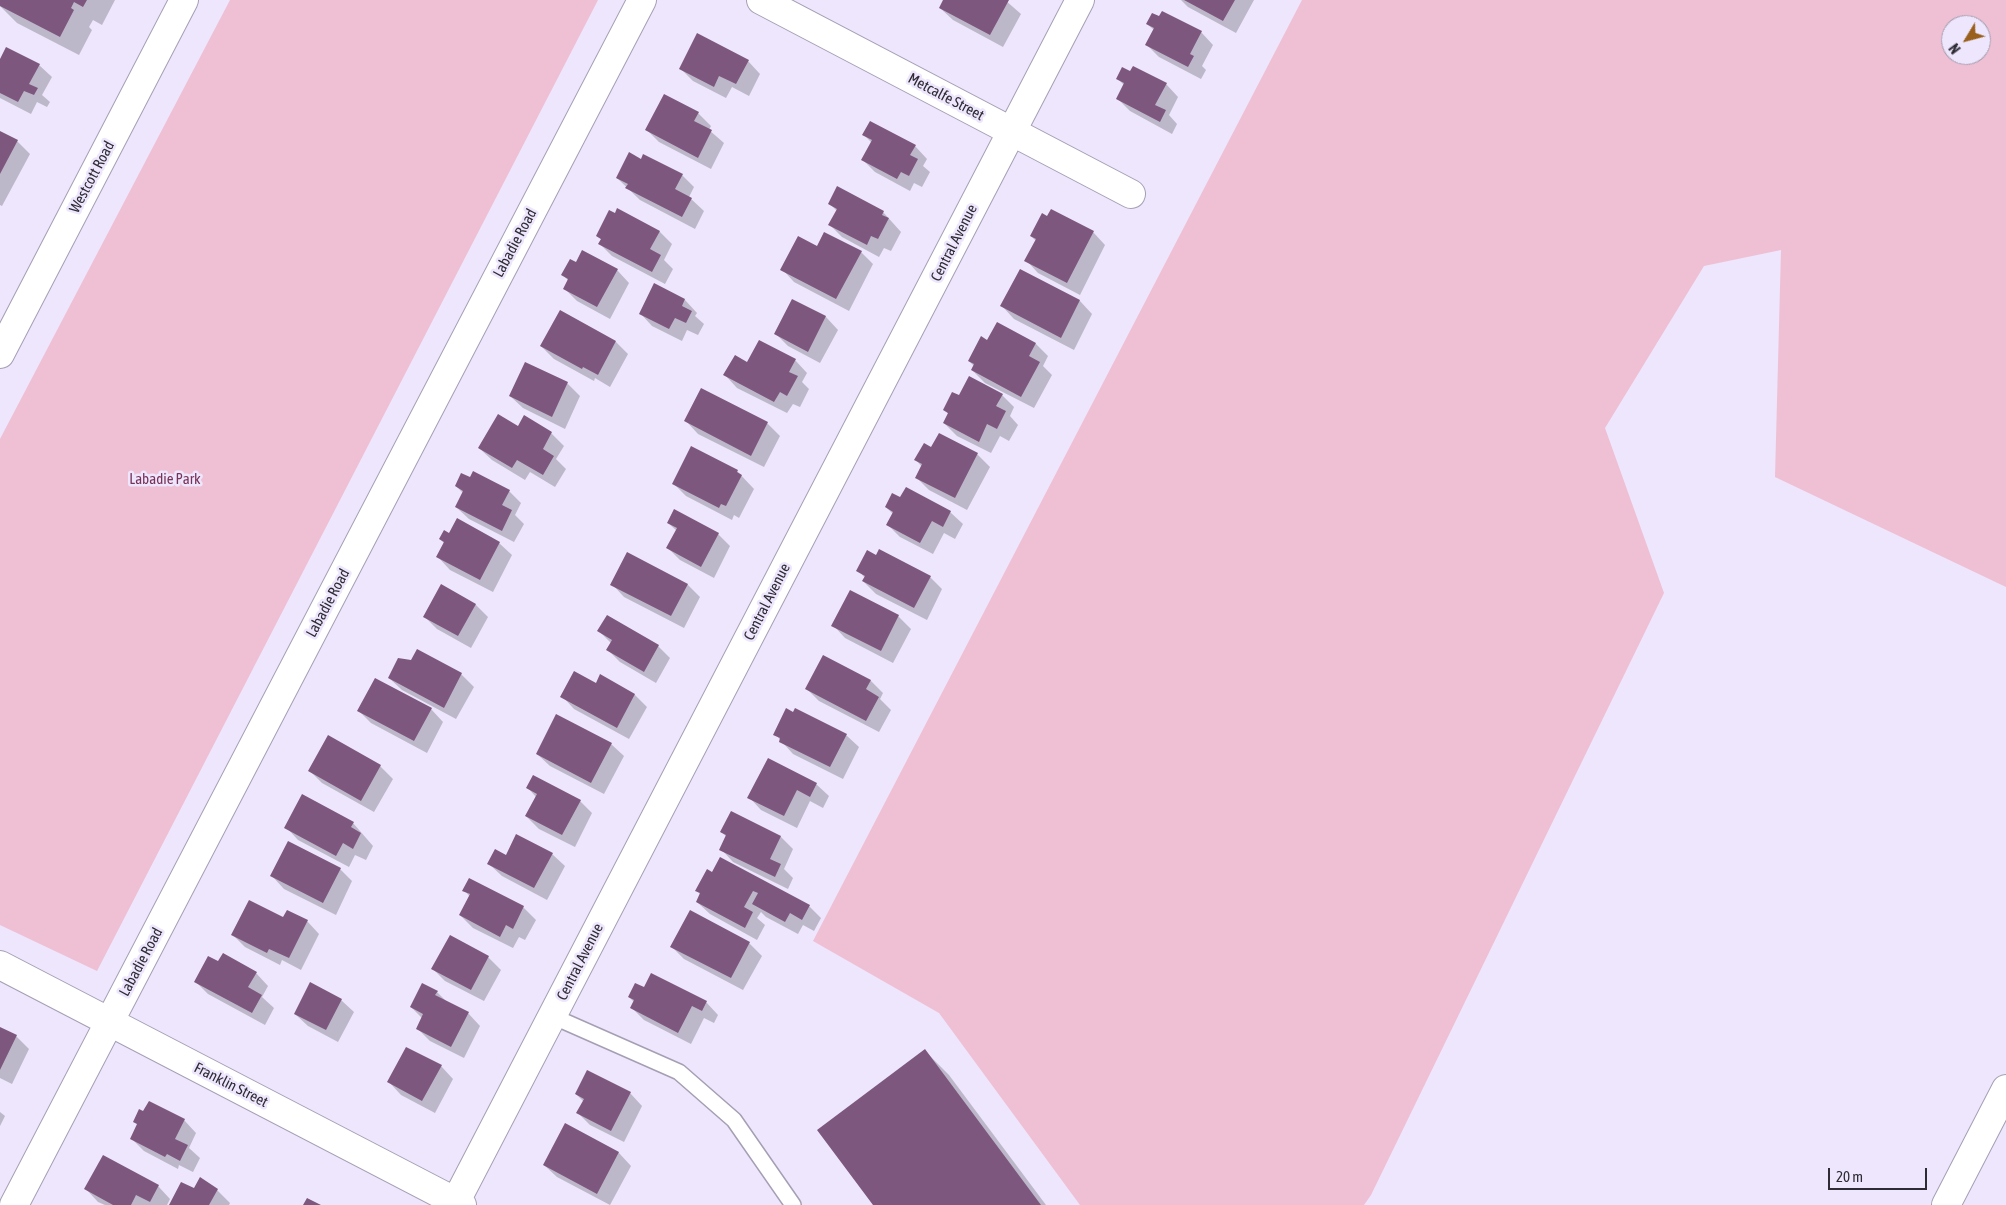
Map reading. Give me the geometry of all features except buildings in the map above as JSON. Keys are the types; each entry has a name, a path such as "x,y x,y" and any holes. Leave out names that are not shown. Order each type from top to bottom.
{"street":[{"name":"Westcott Road","path":"0,354 184,0"},
{"name":"Labadie Road","path":"14,1205 642,0"},
{"name":"Metcalfe Street","path":"761,0 1132,194"},
{"name":"Central Avenue","path":"458,1204 552,1016 1080,0"},
{"name":"Franklin Street","path":"0,965 458,1204"},
{"path":"1946,1205 2006,1089"}],"lane":[{"path":"552,1016 679,1072 734,1120 793,1205"}],"green space":[{"name":"Labadie Park","path":"230,0 598,0 97,971 0,925 0,439"},
{"path":"1302,0 2006,0 2006,587 1775,477 1781,250 1704,266 1605,428 1664,593 1371,1195 1364,1205 1080,1205 939,1013 813,941"}]}
